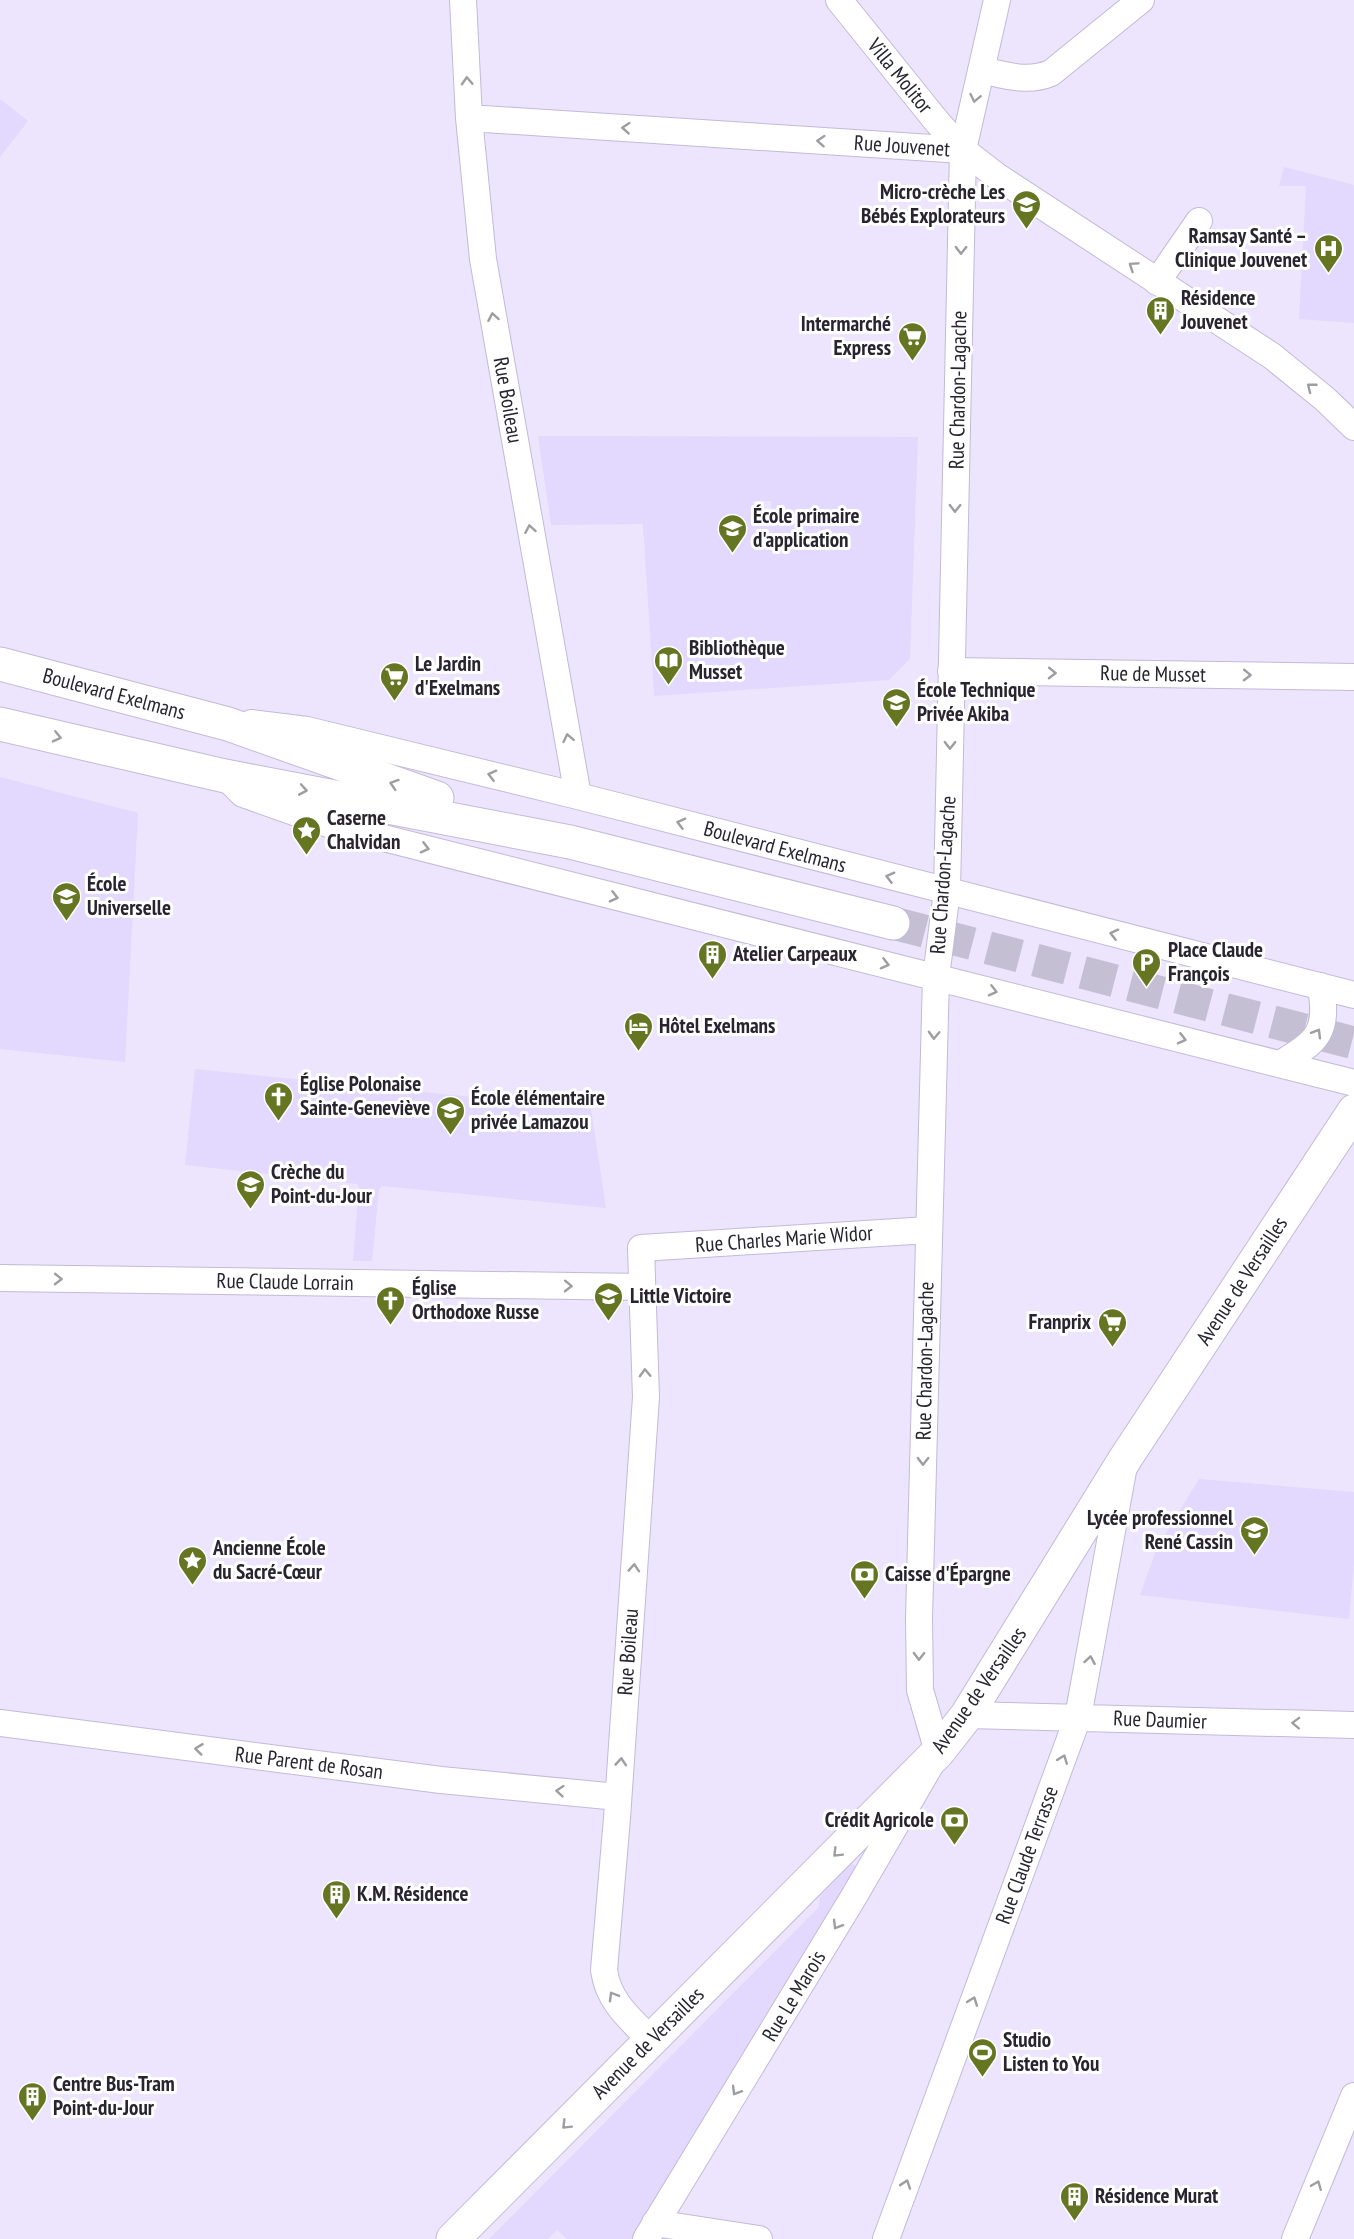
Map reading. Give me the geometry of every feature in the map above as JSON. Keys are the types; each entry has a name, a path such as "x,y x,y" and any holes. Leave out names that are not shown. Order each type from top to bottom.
{"main road":[{"name":"Boulevard Exelmans","path":"0,664 228,724 339,766 570,842"},
{"name":"Boulevard Exelmans","path":"0,724 225,776 570,842 893,923"},
{"name":"Avenue de Versailles","path":"453,2239 938,1752 967,1714 1125,1460 1354,1111"}],"street":[{"name":"Rue Boileau","path":"463,0 469,118 483,259 578,796"},
{"name":"Villa Molitor","path":"839,0 963,150"},
{"name":"Rue Chardon-Lagache","path":"938,1752 920,1690 918,1675 936,977 947,891 963,150 997,0"},
{"path":"981,70 1022,78 1034,78 1051,73 1136,1"},
{"name":"Rue Jouvenet","path":"469,118 963,150 998,177 1272,356 1325,399 1354,427"},
{"path":"1157,282 1199,221"},
{"name":"Rue de Musset","path":"951,671 1354,677"},
{"name":"Boulevard Exelmans","path":"228,724 256,723 307,730 578,796 1354,995"},
{"name":"Boulevard Exelmans","path":"225,776 243,794 328,824 1354,1083"},
{"path":"1280,1064 1316,1037 1324,1020 1321,986"},
{"name":"Rue Charles Marie Widor","path":"641,1248 928,1230"},
{"name":"Rue Boileau","path":"641,1248 646,1397 604,1970 606,1984 616,2004 651,2040"},
{"name":"Rue Claude Lorrain","path":"0,1278 642,1287"},
{"name":"Rue Claude Terrasse","path":"886,2239 1078,1717 1125,1460"},
{"name":"Rue Daumier","path":"967,1714 1354,1725"},
{"name":"Rue Parent de Rosan","path":"0,1723 441,1780 618,1797"},
{"name":"Rue Le Marois","path":"650,2231 858,1890 938,1752"},
{"path":"1295,2239 1354,2096"},
{"path":"650,2231 759,2239"}],"shaded area":[{"path":"0,99 28,121 0,157"},
{"name":"Ramsay Santé – Clinique Jouvenet","path":"1284,167 1354,185 1354,323 1299,319 1306,186 1279,186"},
{"name":"École primaire d'application","path":"538,436 918,437 910,659 889,680 654,696 643,524 551,525","holes":["753,501 771,501 772,522 753,522"]},
{"name":"École Universelle","path":"0,777 138,813 125,1062 0,1049"},
{"path":"195,1069 591,1109 606,1208 382,1186 379,1189 372,1261 353,1261 359,1187 357,1184 185,1165"},
{"name":"Lycée professionnel René Cassin","path":"1199,1479 1354,1492 1354,1562 1349,1619 1140,1595 1157,1548"},
{"path":"851,1864 858,1866 859,1872 632,2239 567,2239 557,2230 548,2239 489,2239 819,1907 820,1896"}],"tunnel":[{"path":"893,923 1354,1043"}],"place":[{"name":"Micro-crèche Les Bébés Explorateurs","path":"1026,230"},
{"name":"Ramsay Santé – Clinique Jouvenet","path":"1328,274"},
{"name":"Résidence Jouvenet","path":"1160,336"},
{"name":"Intermarché Express","path":"912,362"},
{"name":"École primaire d'application","path":"732,554"},
{"name":"Bibliothèque Musset","path":"668,686"},
{"name":"Le Jardin d'Exelmans","path":"394,702"},
{"name":"École Technique Privée Akiba","path":"896,728"},
{"name":"Caserne Chalvidan","path":"306,856"},
{"name":"École Universelle","path":"66,922"},
{"name":"Atelier Carpeaux","path":"712,980"},
{"name":"Place Claude François","path":"1147,988"},
{"name":"Hôtel Exelmans","path":"638,1052"},
{"name":"Église Polonaise Sainte-Geneviève","path":"279,1122"},
{"name":"École élémentaire privée Lamazou","path":"450,1136"},
{"name":"Crèche du Point-du-Jour","path":"250,1210"},
{"name":"Little Victoire","path":"609,1322"},
{"name":"Église Orthodoxe Russe","path":"391,1326"},
{"name":"Franprix","path":"1112,1348"},
{"name":"Lycée professionnel René Cassin","path":"1254,1556"},
{"name":"Ancienne École du Sacré-Cœur","path":"192,1586"},
{"name":"Caisse d'Épargne","path":"864,1600"},
{"name":"Crédit Agricole","path":"955,1846"},
{"name":"K.M. Résidence","path":"336,1920"},
{"name":"Studio Listen to You","path":"982,2078"},
{"name":"Centre Bus-Tram Point-du-Jour","path":"32,2122"},
{"name":"Résidence Murat","path":"1074,2222"}]}
